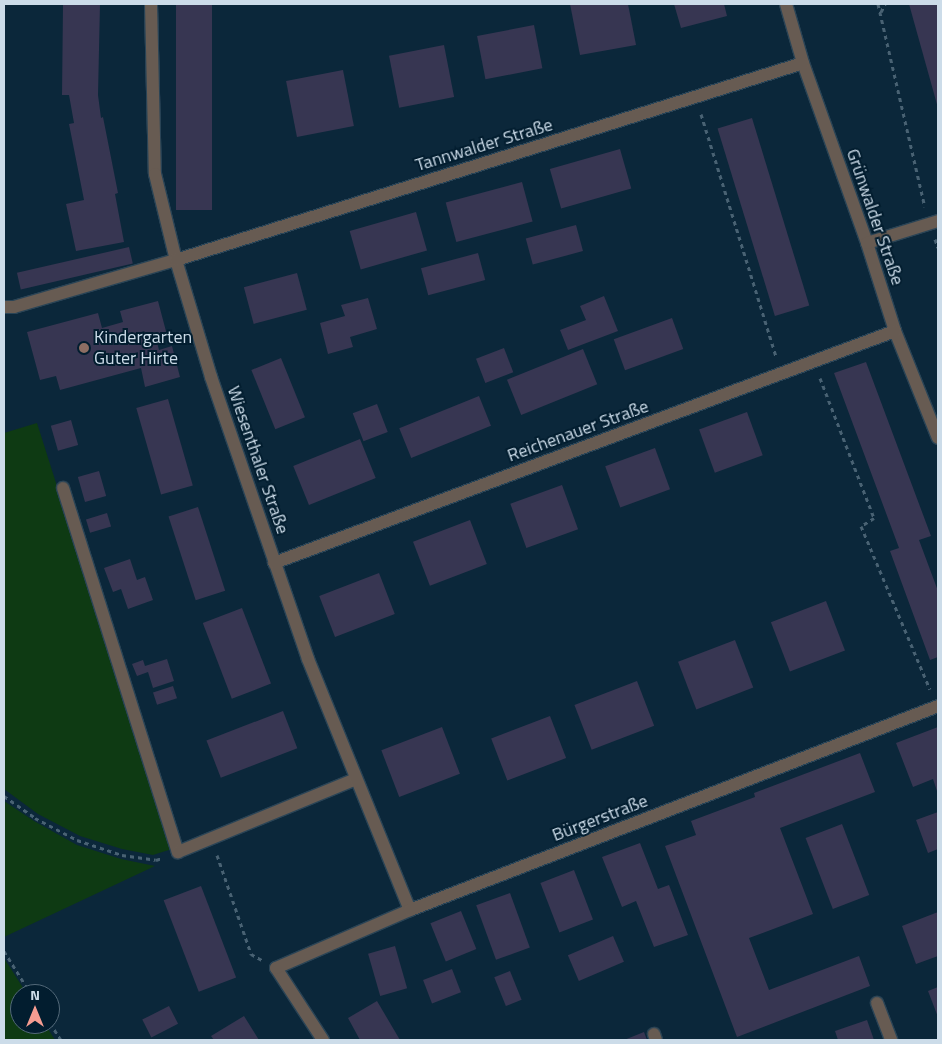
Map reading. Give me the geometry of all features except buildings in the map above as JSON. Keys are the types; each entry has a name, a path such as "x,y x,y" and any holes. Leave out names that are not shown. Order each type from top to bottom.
{"street":[{"name":"Wiesenthaler Straße","path":"151,4 156,174 176,260 211,377 308,659 410,910"},
{"name":"Grünwalder Straße","path":"786,4 803,63 867,243 895,331 938,438"},
{"name":"Tannwalder Straße","path":"4,307 14,307 176,260 803,63"},
{"path":"867,243 933,222"},
{"name":"Reichenauer Straße","path":"274,563 895,331"},
{"path":"63,488 178,852 356,779"},
{"name":"Bürgerstraße","path":"276,968 410,910 938,706"},
{"path":"276,968 323,1040"},
{"path":"877,1003 891,1040"}],"path":[{"path":"878,4 933,222"},
{"path":"880,13 885,4"},
{"path":"696,96 781,373"},
{"path":"814,361 874,518 861,526 938,706"},
{"path":"4,796 35,818 77,840 122,855 156,860 178,852"},
{"path":"211,838 252,954 276,968"},
{"path":"4,951 25,984"}],"green space":[{"path":"37,423 172,849 153,855 122,849 80,836 38,814 4,789 4,433"},
{"path":"4,801 34,821 77,845 121,859 155,866 4,937"},
{"path":"4,958 21,984 10,984 10,1034 51,1034 55,1040 4,1040"}],"place":[{"name":"Kindergarten Guter Hirte","path":"84,348"}]}
